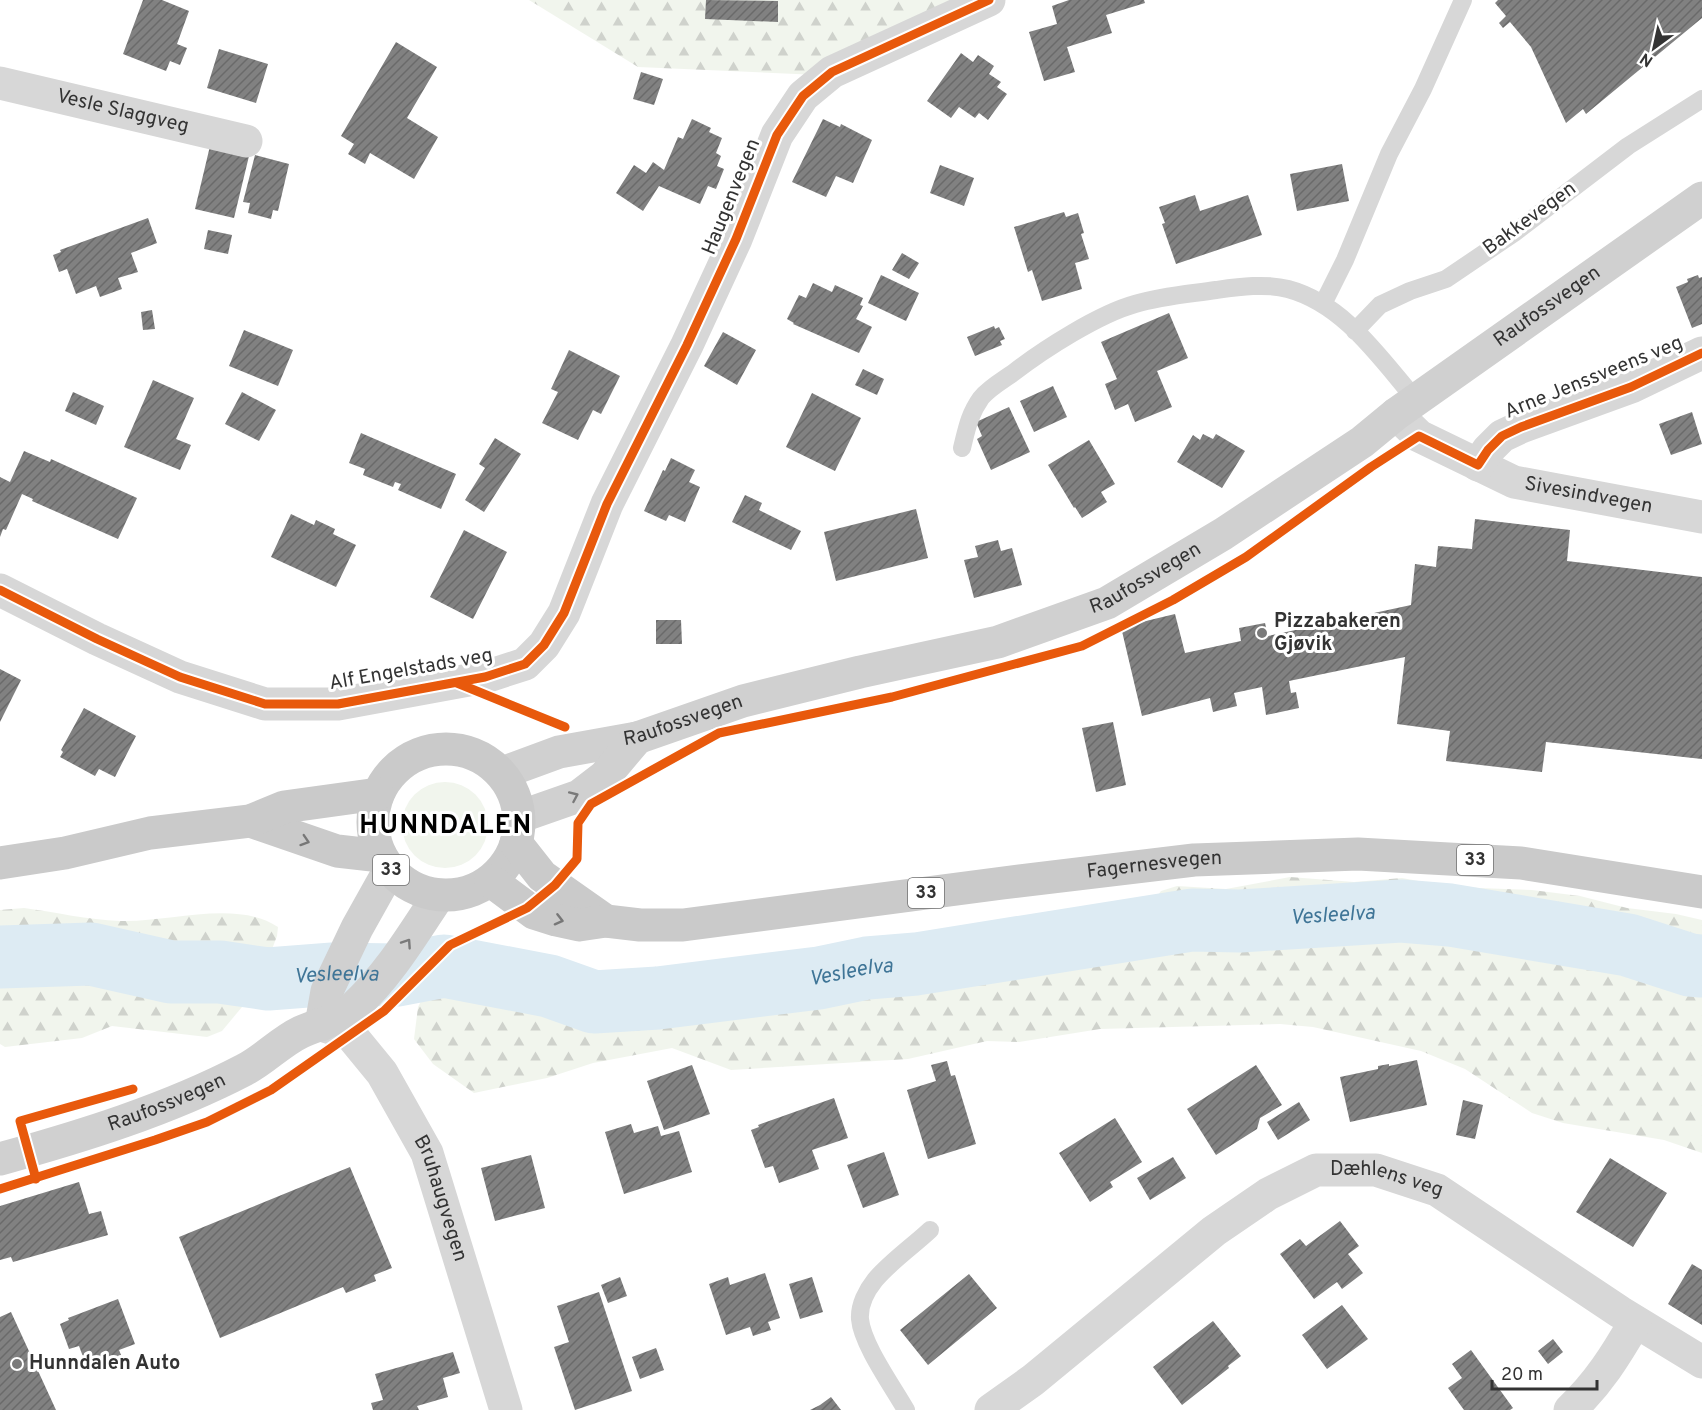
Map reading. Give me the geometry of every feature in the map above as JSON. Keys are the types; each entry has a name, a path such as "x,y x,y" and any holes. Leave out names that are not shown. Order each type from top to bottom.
{"main road":[{"name":"Raufossvegen","path":"502,773 559,752 637,738 743,701 860,672 998,642 1107,603 1223,534 1362,442 1406,407 1702,198"},
{"path":"518,830 579,796 605,776 637,738"},
{"name":"33","path":"453,748 471,752 495,766 502,773 516,797 518,830 509,860 491,881 466,893 439,895 406,884 386,863 373,809 378,794 395,767 416,754 434,749 453,748"},
{"name":"33","path":"0,863 65,853 150,833 250,821 284,807 378,794"},
{"name":"33","path":"250,821 337,851 386,863"},
{"name":"Fagernesvegen","path":"518,830 542,876 606,921"},
{"name":"Fagernesvegen","path":"491,881 534,913 579,925 606,921 683,926 1194,860 1358,854 1521,863 1702,892"},
{"path":"321,1025 327,991 386,863"},
{"name":"Raufossvegen","path":"0,1159 175,1103 246,1070 300,1032 321,1025 352,1009 390,969 439,895"}],"street":[{"name":"Haugenvegen","path":"607,504 687,345 726,260 777,135 803,96 832,72 989,0"},
{"name":"Vesle Slaggveg","path":"0,83 246,141"},
{"name":"Arne Jenssveens veg","path":"1478,465 1488,450 1502,436 1631,387 1702,353"},
{"name":"Sivesindvegen","path":"1406,407 1419,436 1515,482 1702,518"},
{"name":"Alf Engelstads veg","path":"0,590 97,639 180,677 265,704 338,704 485,677 525,664 544,645 564,613 607,504"},
{"name":"Bruhaugvegen","path":"321,1025 350,1034 357,1041 382,1072 427,1154 506,1410"},
{"name":"Dæhlens veg","path":"991,1410 1033,1380 1214,1230 1268,1194 1316,1170 1376,1170 1437,1190 1635,1322 1702,1362"},
{"path":"1570,1410 1590,1392 1613,1360 1635,1322"}],"lane":[{"path":"1323,304 1345,260 1389,154 1463,0"},
{"name":"Bakkevegen","path":"1355,331 1380,305 1410,291 1446,279 1514,233 1628,146 1702,99"},
{"path":"962,448 969,417 983,396 1031,359 1105,315 1133,304 1161,297 1232,288 1263,286 1287,288 1323,304 1342,317 1355,331 1406,407"},
{"path":"906,1410 874,1356 864,1334 860,1319 861,1309 865,1296 875,1280 930,1230"}],"green space":[{"path":"529,0 970,0 841,76 638,67"},
{"path":"445,782 469,789 481,801 488,825 481,849 469,861 445,868 421,861 409,849 402,825 409,801 421,789"},
{"path":"1290,877 1354,882 1402,878 1451,887 1532,890 1580,896 1627,908 1676,914 1702,920 1702,1153 1664,1140 1563,1123 1532,1113 1465,1069 1421,1051 1313,1027 1280,1024 1100,1029 1019,1042 987,1041 908,1059 731,1070 672,1048 593,1063 547,1078 474,1093 433,1064 414,1039 418,1007 425,993 438,985 532,1010 791,1000 840,993 905,991 985,976 1081,966 1109,949 1133,928 1161,891 1177,886 1226,889"},
{"path":"24,908 84,918 120,921 222,913 261,919 278,927 266,965 242,1007 222,1031 207,1037 112,1026 82,1038 5,1047 0,1044 0,910"}],"building":[{"path":"143,0 162,0 189,11 177,44 187,48 180,65 170,61 166,71 123,54"},
{"path":"706,0 778,1 778,22 705,19"},
{"path":"1069,0 1144,0 1145,3 1106,15 1112,33 1067,47 1075,72 1044,81 1029,32 1057,24 1052,6"},
{"path":"1498,0 1702,0 1702,18 1586,114 1583,109 1566,123 1531,47 1510,22 1503,28 1499,23 1506,16 1495,3"},
{"path":"396,42 437,67 407,118 438,137 414,179 370,153 365,164 348,154 354,144 341,136"},
{"path":"219,49 268,64 256,103 207,88"},
{"path":"961,53 973,62 978,55 994,66 989,74 1001,82 997,87 1007,94 988,120 979,113 975,118 959,107 951,118 927,101"},
{"path":"641,72 663,79 654,105 633,99"},
{"path":"692,119 711,128 709,132 722,138 716,153 721,156 717,166 724,169 716,189 708,186 700,204 659,186 643,211 616,193 634,165 646,173 653,162 664,170 678,137 683,139"},
{"path":"823,119 840,127 841,124 872,140 853,183 836,176 826,197 792,182"},
{"path":"210,146 249,156 234,218 195,209"},
{"path":"255,155 289,164 278,211 273,210 271,219 248,213 250,203 243,202"},
{"path":"1342,164 1349,201 1297,211 1290,174"},
{"path":"940,165 974,178 964,206 930,193"},
{"path":"1195,195 1200,211 1248,195 1262,235 1176,264 1162,224 1165,223 1159,207"},
{"path":"1064,212 1066,217 1078,213 1084,233 1081,234 1089,259 1075,263 1082,289 1042,301 1032,270 1028,272 1014,227"},
{"path":"148,218 157,243 131,253 138,272 118,278 122,289 100,297 96,286 76,294 67,269 59,272 53,255 61,252 60,250"},
{"path":"208,230 232,235 228,254 204,249"},
{"path":"902,253 919,263 909,279 892,270"},
{"path":"881,275 919,293 906,321 868,303"},
{"path":"1698,275 1699,278 1702,277 1702,324 1692,328 1676,287"},
{"path":"813,283 832,292 835,285 863,298 860,305 863,306 856,319 872,327 859,353 793,324 787,319 799,295 806,298"},
{"path":"152,310 155,329 143,330 141,312"},
{"path":"1169,313 1188,358 1157,371 1172,407 1135,422 1128,404 1115,410 1105,384 1117,379 1101,342"},
{"path":"994,326 995,329 999,327 1005,339 1000,341 1002,345 975,356 967,337"},
{"path":"244,330 293,350 278,386 229,366"},
{"path":"723,332 756,350 737,385 704,366"},
{"path":"569,350 620,376 601,414 593,410 578,440 542,423 558,392 551,389"},
{"path":"863,369 884,379 877,395 855,385"},
{"path":"153,380 194,398 176,439 191,445 180,470 124,447"},
{"path":"1053,386 1067,417 1034,432 1020,401"},
{"path":"73,392 104,406 96,425 65,411"},
{"path":"242,392 276,410 259,441 225,424"},
{"path":"812,393 861,418 835,471 786,447"},
{"path":"1009,407 1030,452 991,470 977,439 982,436 976,422"},
{"path":"1692,412 1702,444 1671,455 1659,424"},
{"path":"361,433 456,474 441,509 398,490 401,484 395,482 393,487 363,475 365,469 349,463"},
{"path":"1203,434 1213,439 1216,434 1245,451 1222,488 1177,462 1193,435 1200,440"},
{"path":"495,438 521,454 484,512 465,500 485,468 479,464"},
{"path":"1089,440 1115,484 1101,492 1107,502 1082,518 1048,465"},
{"path":"24,451 50,462 51,459 137,498 118,539 32,501 33,499 22,494 6,530 3,529 0,537 0,477 10,482"},
{"path":"671,458 695,470 689,482 700,487 685,522 669,515 666,521 644,511"},
{"path":"745,495 762,503 759,510 801,531 791,550 732,522"},
{"path":"916,509 928,558 836,581 824,532"},
{"path":"291,514 314,525 316,520 335,529 333,534 356,545 336,587 271,557"},
{"path":"1475,519 1570,530 1567,561 1702,577 1702,759 1546,742 1542,772 1446,761 1450,731 1397,724 1405,657 1289,681 1291,693 1296,692 1299,708 1266,715 1262,687 1234,693 1237,706 1213,712 1210,698 1142,716 1121,627 1175,614 1185,653 1241,641 1239,628 1265,623 1268,636 1411,605 1415,564 1436,567 1438,546 1472,549"},
{"path":"464,530 507,552 473,619 430,597"},
{"path":"998,540 1001,551 1012,548 1022,585 974,598 964,560 978,557 975,546"},
{"path":"656,620 681,620 682,644 656,644"},
{"path":"0,669 21,680 0,722"},
{"path":"84,708 136,736 115,777 99,769 95,776 60,757 63,752 61,750"},
{"path":"1113,722 1126,785 1096,792 1082,728"},
{"path":"1417,1060 1427,1105 1350,1122 1340,1077 1378,1069 1378,1066"},
{"path":"947,1061 951,1076 955,1075 976,1144 928,1159 907,1090 936,1081 931,1065"},
{"path":"692,1065 710,1114 664,1130 647,1081"},
{"path":"1256,1065 1282,1105 1260,1118 1257,1129 1216,1155 1187,1109"},
{"path":"834,1098 848,1138 812,1150 819,1169 779,1183 773,1166 765,1168 751,1130 759,1127 758,1125"},
{"path":"1463,1100 1483,1105 1475,1139 1456,1135"},
{"path":"1299,1102 1310,1120 1278,1140 1267,1122"},
{"path":"1115,1118 1142,1162 1110,1182 1113,1187 1090,1202 1059,1153"},
{"path":"631,1124 634,1133 658,1126 661,1136 679,1131 692,1172 624,1194 605,1132"},
{"path":"884,1152 899,1195 863,1208 847,1165"},
{"path":"531,1155 545,1208 495,1221 481,1168"},
{"path":"1173,1157 1186,1178 1150,1200 1137,1178"},
{"path":"1610,1158 1667,1193 1633,1247 1576,1212"},
{"path":"350,1167 392,1268 374,1275 376,1281 346,1293 343,1287 220,1338 179,1237"},
{"path":"79,1182 89,1214 101,1211 108,1235 13,1262 11,1257 0,1260 0,1206"},
{"path":"1340,1221 1359,1246 1348,1254 1363,1273 1342,1289 1337,1282 1314,1299 1280,1254 1300,1239 1306,1246"},
{"path":"1692,1264 1702,1270 1702,1325 1668,1304"},
{"path":"765,1273 780,1318 768,1322 771,1330 753,1336 750,1327 726,1335 709,1284 728,1277 730,1285"},
{"path":"969,1274 997,1308 928,1365 900,1330"},
{"path":"620,1277 627,1296 608,1303 601,1285"},
{"path":"812,1277 823,1312 800,1319 789,1284"},
{"path":"599,1292 632,1391 575,1410 554,1347 569,1342 557,1306"},
{"path":"118,1299 135,1344 119,1350 124,1362 103,1370 98,1357 85,1362 79,1346 69,1349 60,1324 69,1320 68,1318"},
{"path":"1342,1305 1368,1339 1327,1369 1302,1335"},
{"name":"Hunndalen Auto","path":"11,1312 56,1410 0,1410 0,1317"},
{"path":"1213,1321 1241,1356 1182,1405 1153,1367"},
{"path":"1553,1339 1563,1352 1548,1364 1538,1351"},
{"path":"656,1348 664,1370 640,1379 632,1357"},
{"path":"1471,1350 1513,1408 1510,1410 1464,1410 1448,1388 1462,1378 1452,1364"},
{"path":"453,1352 460,1373 443,1378 448,1397 417,1406 419,1410 373,1410 371,1403 383,1400 375,1374"},
{"path":"831,1397 841,1410 810,1410 820,1405"}],"waterway":[{"name":"Vesleelva","path":"0,957 91,954 171,972 220,972 268,979 333,974 397,975 444,966 549,986 594,1002 658,998 819,978 867,968 916,964 1192,920 1240,921 1401,911 1450,915 1628,945 1690,965 1702,966"}],"cycle path":[{"path":"0,590 97,639 180,677 265,704 338,704 485,677 525,664 544,645 564,613 607,504 687,345 736,239 777,135 803,96 832,72 989,0"},
{"path":"0,1189 207,1122 271,1090 384,1011 450,945 527,908 555,885 577,859 578,823 591,804 719,733 892,697 1082,646 1173,600 1246,557 1371,467 1419,436 1478,465 1488,450 1502,436 1631,387 1702,353"},
{"path":"457,683 565,727"},
{"path":"36,1179 20,1121 133,1089"}],"place":[{"name":"Pizzabakeren Gjøvik","path":"1262,633"},
{"name":"Hunndalen Auto","path":"17,1364"}],"district":[{"name":"HUNNDALEN","path":"446,826"}]}
